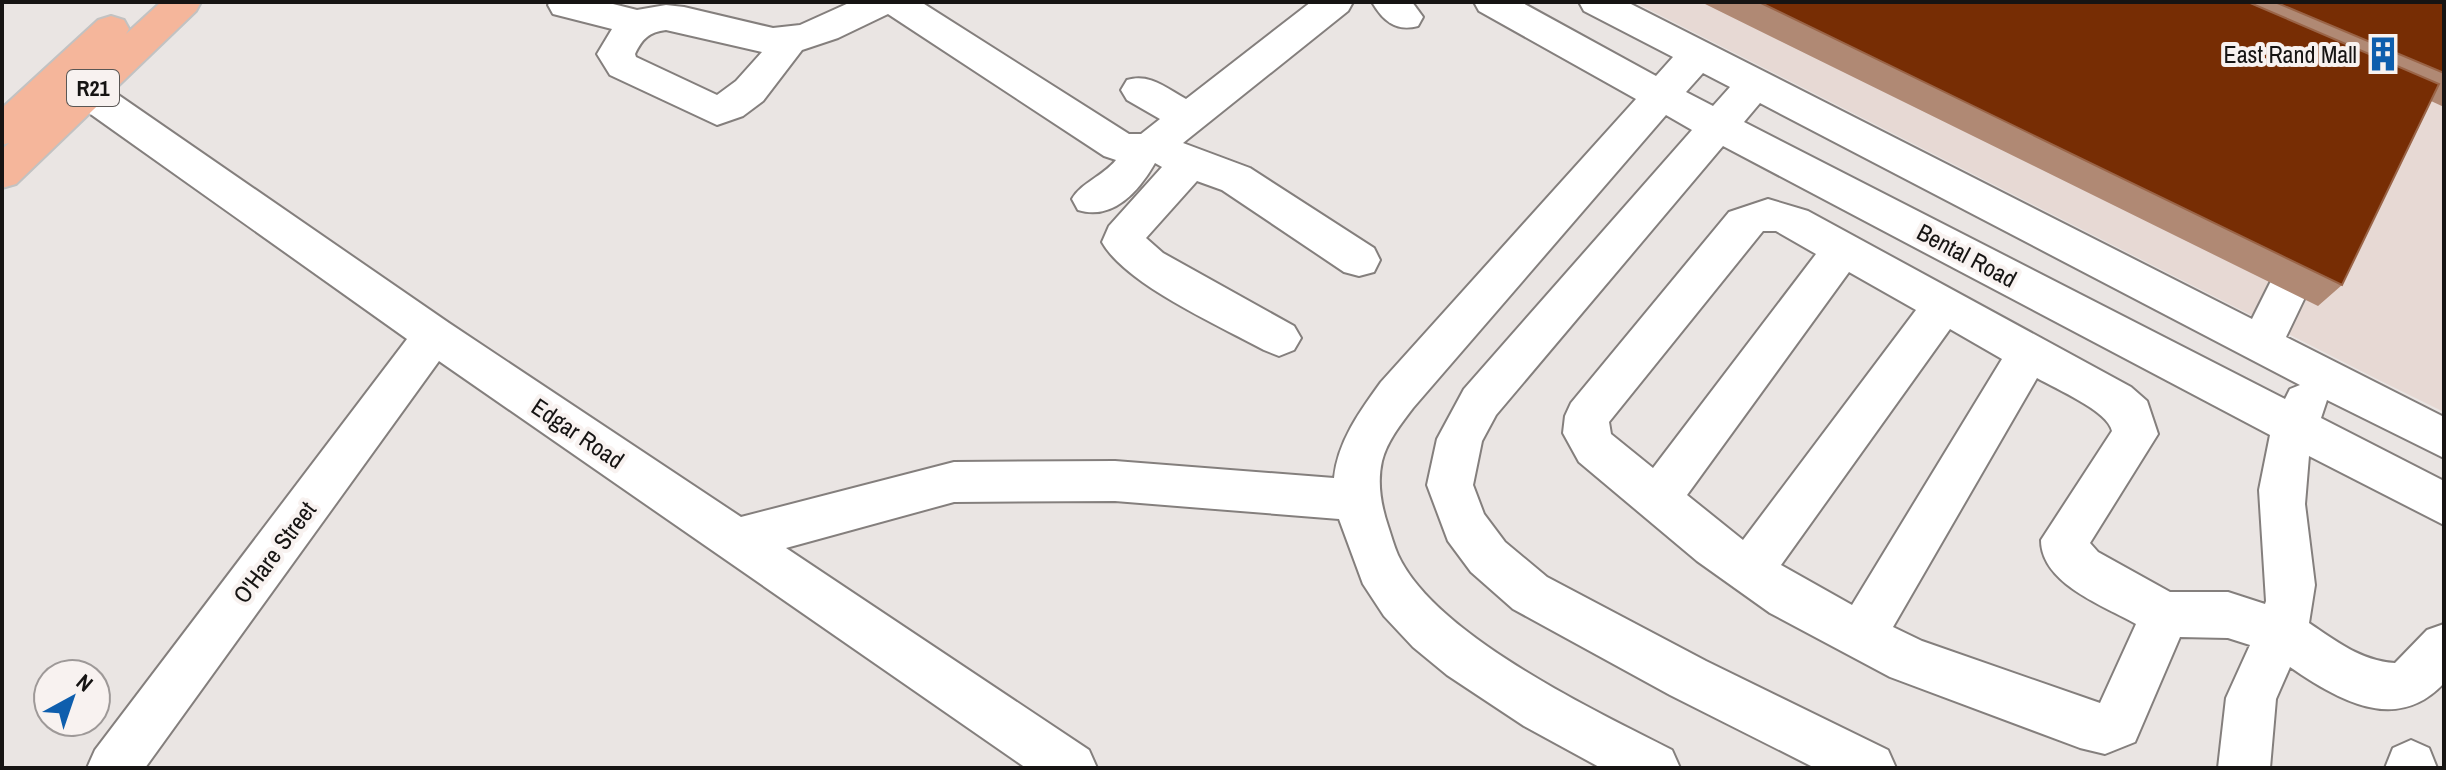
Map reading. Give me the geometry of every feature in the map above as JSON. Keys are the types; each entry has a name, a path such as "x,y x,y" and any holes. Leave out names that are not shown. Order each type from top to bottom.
{"main road":[{"name":"R21","path":"2,131 139,2"},
{"name":"R21","path":"2,173 183,2"}],"street":[{"path":"790,40 746,95 717,111 618,61 616,54 639,23 649,19 672,19 790,40 883,2"},
{"path":"895,2 1118,146 1161,152 1236,179 1359,260"},
{"path":"1092,199 1102,196 1161,152 1187,117 1335,2"},
{"name":"Bental Road","path":"1492,2 1659,95 2444,504"},
{"path":"1597,2 2444,439"},
{"path":"566,5 639,23"},
{"path":"1654,768 1550,715 1460,655 1411,609 1381,570 1361,518 1357,475 1370,433 1397,395 1698,54"},
{"path":"1756,82 1480,402 1460,439 1450,485 1465,526 1472,536 1488,557 1530,593 1688,678 1870,768"},
{"path":"1140,90 1187,117"},
{"name":"Edgar Road","path":"88,93 434,335 1071,768"},
{"path":"1161,152 1183,170 1123,237 1123,242 1148,265 1279,338"},
{"path":"2165,615 2121,718 2113,728 2105,729 2080,723 1908,660 1787,597 1595,448 1585,425 1594,405 1743,223 1753,216 1777,215 2115,400 2131,414 2135,434 2071,530 2065,549 2081,567 2165,615 2228,615 2281,632 2352,677 2385,686 2408,682 2444,647"},
{"path":"1657,499 1843,249"},
{"path":"2261,344 2287,291"},
{"path":"1749,570 1943,305"},
{"name":"O'Hare Street","path":"113,768 434,335"},
{"path":"1861,635 2029,353"},
{"path":"2244,768 2251,698 2289,616 2292,598 2282,506 2285,455 2293,427 2321,374"},
{"path":"736,540 954,482 1115,481 1359,500"}],"shaded area":[{"name":"East Rand Mall","path":"1634,2 2444,2 2444,412 2377,379"}],"building":[{"path":"1759,2 2248,2 2439,84 2342,285"},
{"path":"2275,2 2444,2 2444,73"}],"place":[{"name":"East Rand Mall","path":"2383,54"}]}
